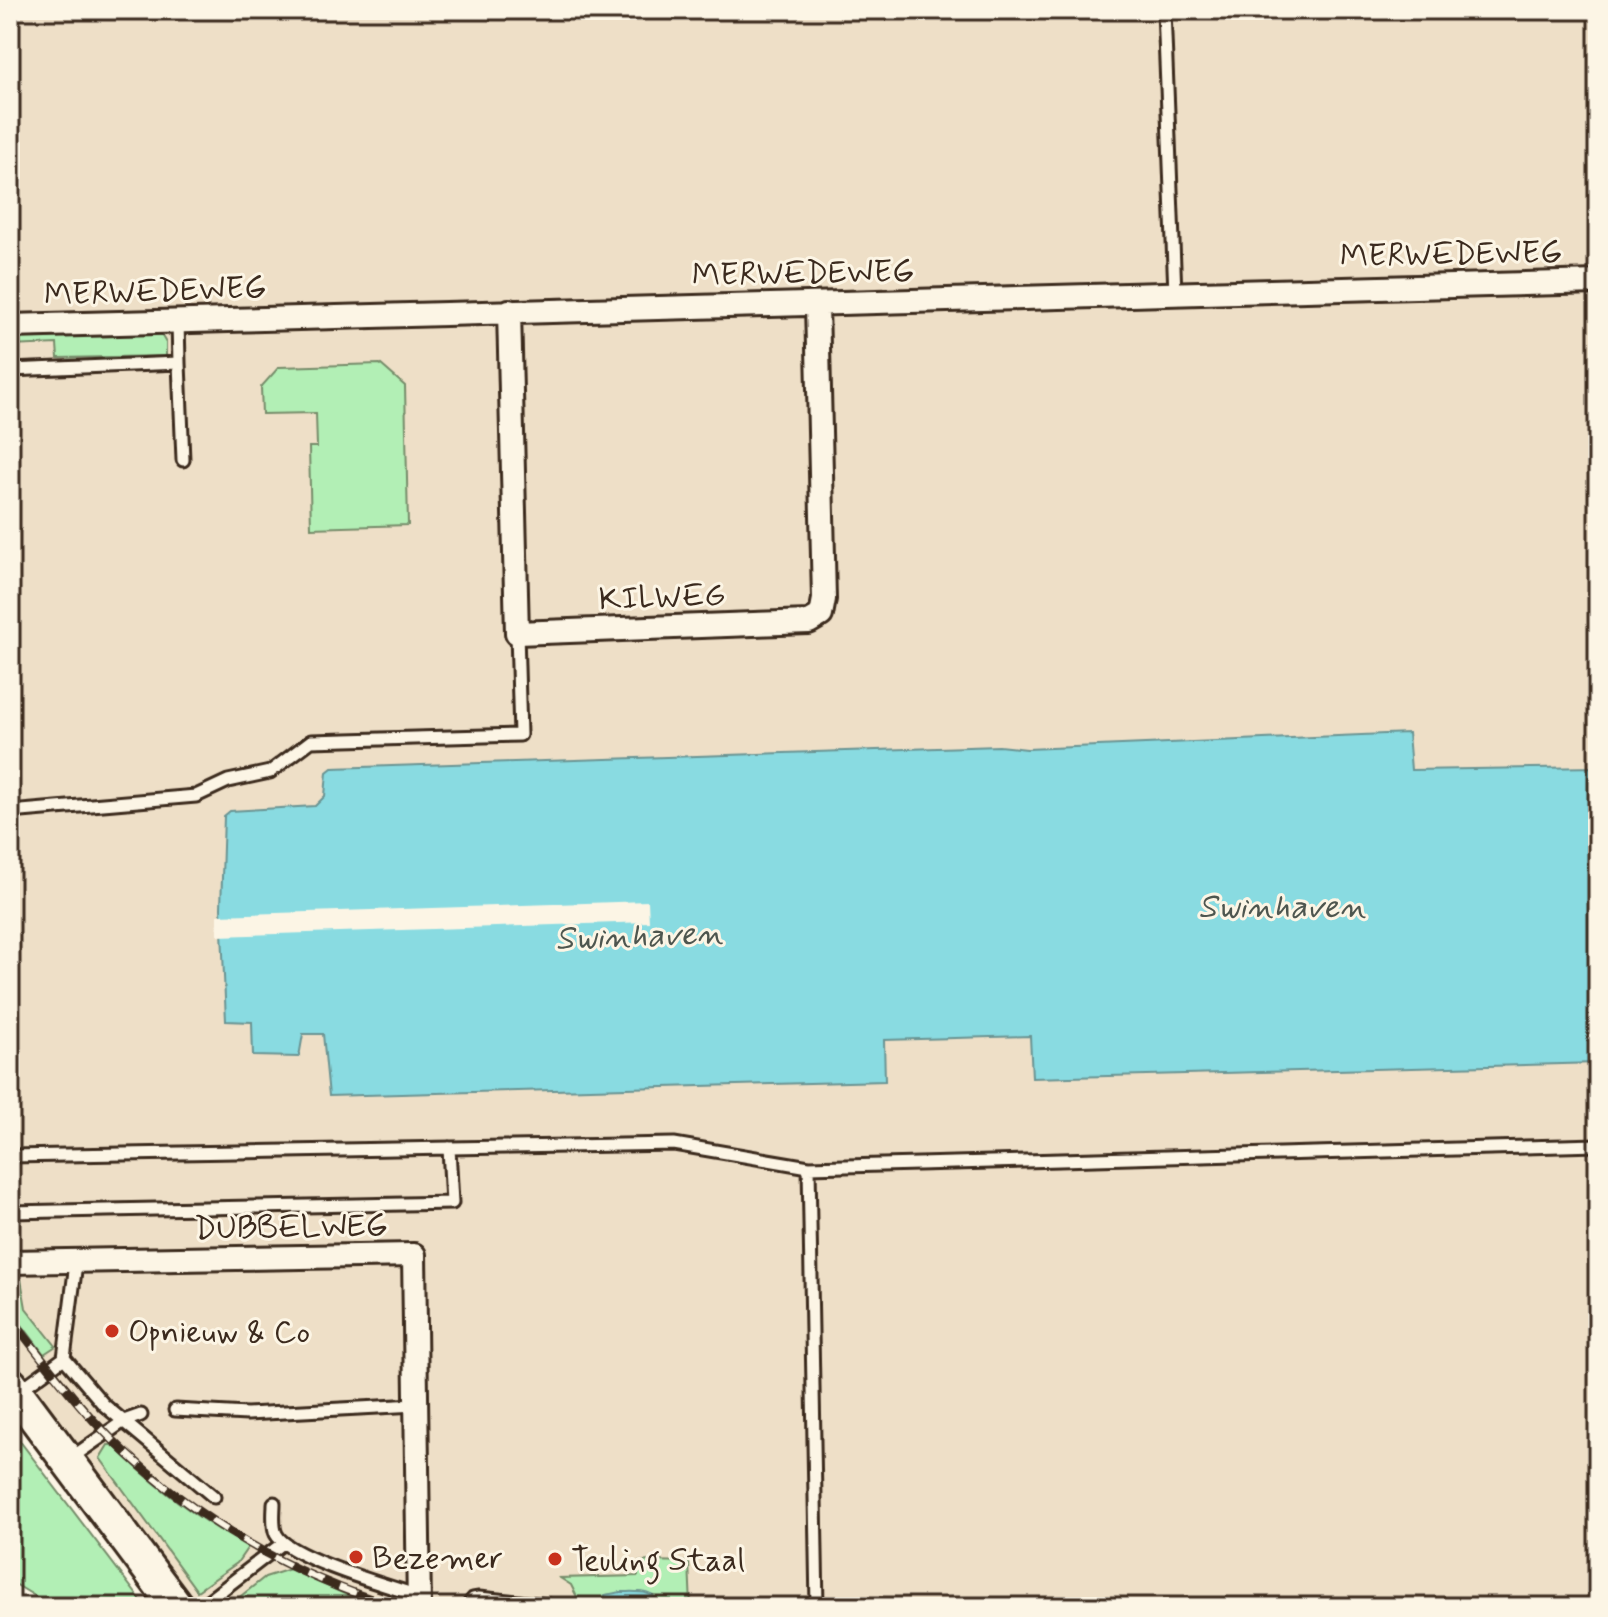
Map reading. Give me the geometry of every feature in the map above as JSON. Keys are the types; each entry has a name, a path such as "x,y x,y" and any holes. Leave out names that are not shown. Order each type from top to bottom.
{"main road":[{"path":"13,1388 177,1607"}],"street":[{"name":"MERWEDEWEG","path":"10,326 1598,282"},
{"name":"KILWEG","path":"517,633 809,622 821,615 824,599 817,305"},
{"path":"509,311 517,633"},
{"name":"DUBBELWEG","path":"10,1262 414,1255 419,1602"}],"lane":[{"path":"1164,10 1175,293"},
{"path":"178,322 183,460"},
{"path":"10,370 179,363"},
{"path":"10,812 196,796 228,781 270,772 311,741 520,735 517,633"},
{"path":"10,1156 674,1144 809,1167 1598,1145"},
{"path":"10,1212 452,1203 449,1148"},
{"path":"809,1167 817,1607"},
{"path":"76,1263 64,1358 104,1405 214,1497"},
{"path":"13,1388 64,1358"},
{"path":"175,1410 247,1414 416,1405"},
{"path":"67,1460 124,1421 141,1415"},
{"path":"274,1503 274,1532 283,1543 321,1563 419,1602"},
{"path":"200,1607 283,1543"},
{"path":"467,1607 473,1599 479,1598 548,1605"}],"shaded area":[{"path":"10,10 1598,10 1598,1607 167,1607 10,1394"}],"green space":[{"path":"160,333 166,343 166,356 58,358 57,344 10,346 10,338"},
{"path":"380,364 405,386 408,525 311,528 309,447 317,447 316,413 262,414 261,387 279,367"},
{"path":"10,1279 21,1279 26,1308 56,1346 44,1354 10,1309"},
{"path":"10,1428 146,1607 44,1607 38,1598 10,1581"},
{"path":"108,1445 113,1445 160,1488 194,1513 248,1547 237,1563 197,1591 100,1458"},
{"path":"639,1562 689,1562 691,1607 662,1607 652,1596 629,1592 606,1595 603,1607 582,1607 571,1585 560,1578 638,1576"},
{"path":"290,1569 349,1596 387,1607 227,1607 265,1577"}],"water":[{"name":"Swinhaven","path":"1408,733 1411,770 1598,767 1598,1063 1032,1078 1030,1036 884,1040 885,1081 329,1096 323,1034 303,1034 299,1057 253,1056 252,1022 226,1021 221,908 224,816 230,811 315,806 325,796 327,772 332,768 999,746 1027,749"},
{"path":"621,1592 650,1594 662,1607 603,1607 605,1595"}],"pier":[{"path":"648,901 649,922 218,936 217,915"}],"railway":[{"path":"10,1317 94,1421 126,1453 196,1509 273,1557 355,1593 397,1607"}],"place":[{"name":"Opnieuw & Co","path":"112,1331"},
{"name":"Bezemer","path":"356,1557"},
{"name":"Teuling Staal","path":"555,1559"}]}
